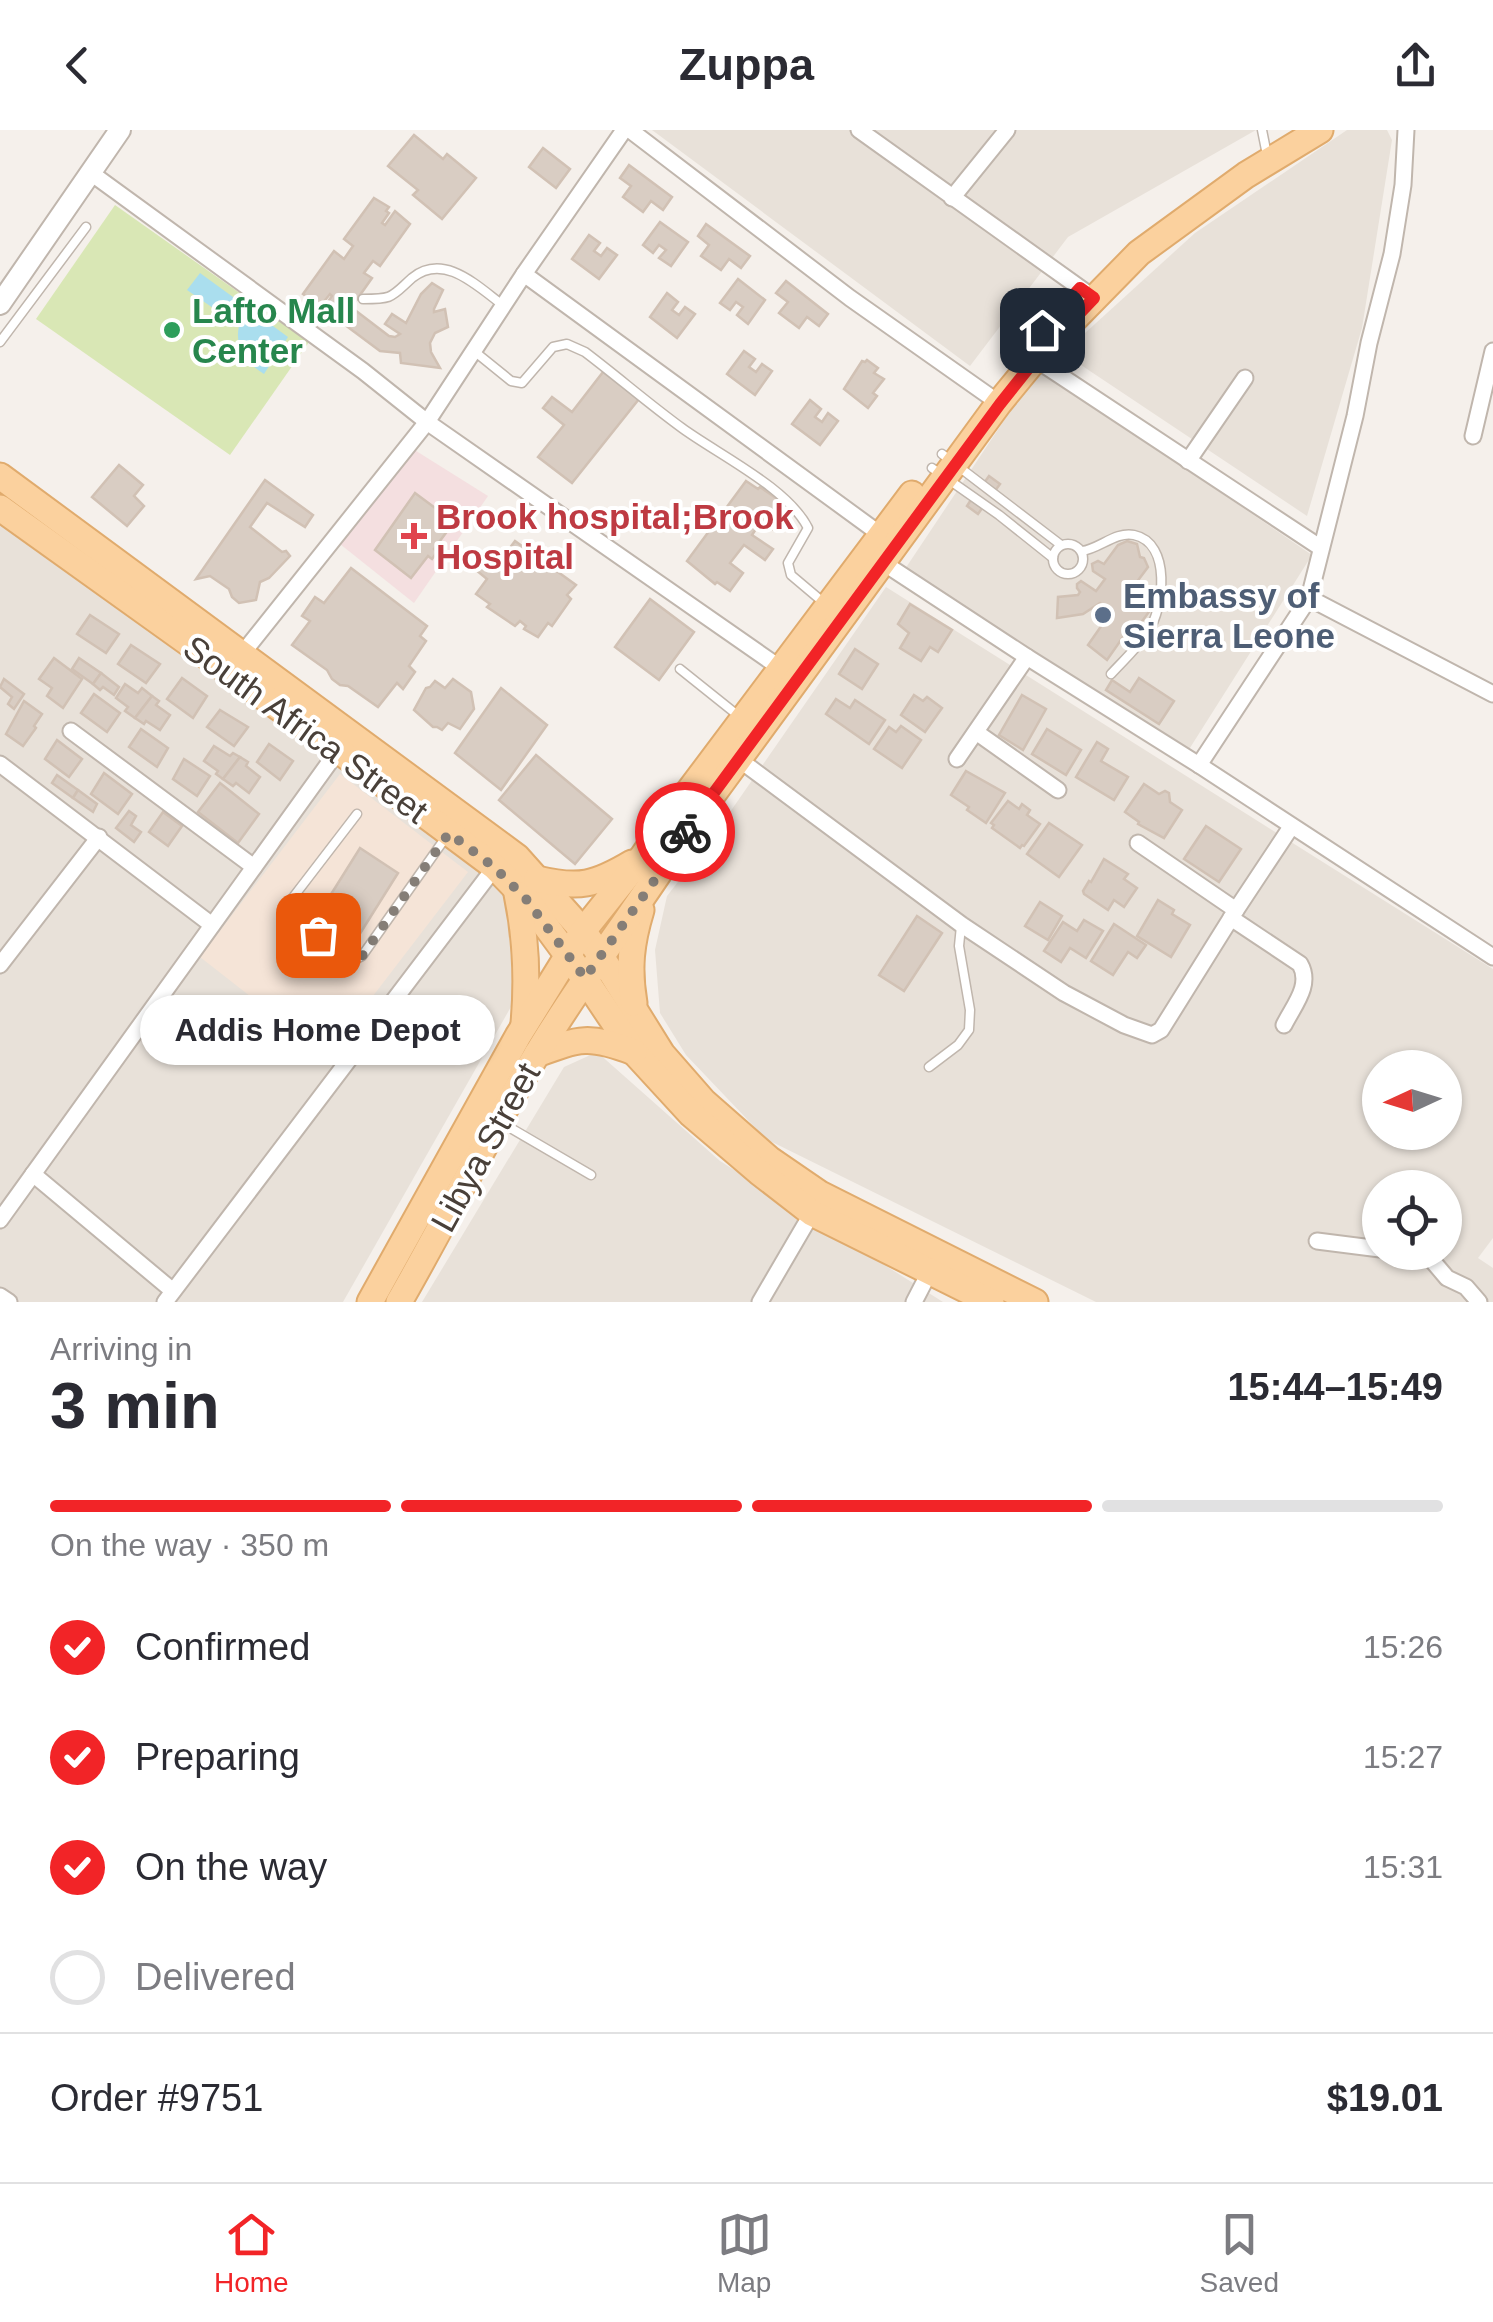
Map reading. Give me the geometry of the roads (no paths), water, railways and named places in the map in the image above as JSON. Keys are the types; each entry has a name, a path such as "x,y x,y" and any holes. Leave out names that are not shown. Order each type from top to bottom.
{"main road":[{"path":"731,753 993,399 1124,245 1289,130"},
{"path":"1265,146 1320,130"},
{"name":"South Africa Street","path":"0,476 242,654 449,833 494,867 527,884 583,930 662,1054 694,1090 769,1159 820,1194 1035,1302"},
{"name":"South Africa Street","path":"0,508 344,742 484,831 516,857 527,884 526,899 567,957 580,986 691,1114 812,1212 992,1302"},
{"name":"Libya Street","path":"370,1302 523,1028 583,930 731,753"},
{"name":"Libya Street","path":"399,1302 536,1054 686,831 731,753"},
{"path":"523,1028 527,884 582,884 607,877 643,856"},
{"path":"636,1012 629,974 635,931 647,891"},
{"path":"536,1054 573,1040 611,1043 634,1052"}],"street":[{"path":"0,304 7,277 91,173 120,130"},
{"path":"242,654 427,422 524,274 627,130 850,298 993,399"},
{"path":"648,144 658,130"},
{"path":"859,130 1087,293"},
{"path":"952,198 1007,130"},
{"path":"1199,765 1308,598 1392,254 1403,185 1406,130"},
{"path":"91,173 363,370 427,422 790,675"},
{"path":"524,274 1027,657 1493,957"},
{"path":"1472,436 1493,351"},
{"path":"1029,355 1321,548"},
{"path":"1188,461 1245,378"},
{"path":"1308,598 1493,694"},
{"path":"957,760 1027,657"},
{"path":"71,731 254,867"},
{"path":"976,732 1058,790"},
{"path":"0,1220 344,742"},
{"path":"731,753 962,925 1064,993 1124,1025 1152,1035 1161,1030 1292,827"},
{"path":"0,764 212,925"},
{"path":"2,956 99,837"},
{"path":"1138,843 1300,964 1306,982 1284,1025"},
{"path":"33,1174 169,1297 494,867"},
{"path":"760,1302 812,1212"},
{"path":"1317,1241 1362,1247"},
{"path":"1440,1270 1480,1302"},
{"path":"914,1302 930,1271"},
{"path":"0,1296 8,1302"}],"lane":[{"path":"0,342 86,227"},
{"path":"363,299 385,299 398,294 429,267 470,281 504,306"},
{"path":"474,351 511,381 522,383 553,347 567,344 586,352 684,429 768,485 803,517 808,528 788,563 791,575 836,613"},
{"path":"943,466 1061,545"},
{"path":"943,466 1053,558 1060,572 1074,573 1083,561 1082,551"},
{"path":"1053,558 1061,545 1070,543 1082,551 1092,550 1120,536 1135,535 1149,544 1158,559 1162,581 1159,608 1150,630 1111,674"},
{"path":"680,669 751,726"},
{"path":"356,814 290,906 291,912 345,959 362,956 449,833"},
{"path":"929,1067 958,1045 969,1030 970,1010 959,946 962,925"},
{"path":"498,1121 592,1175"}],"water":[{"path":"200,273 288,337 264,374 243,354 238,341 239,326 187,290"}],"place":[{"name":"Lafto Mall Center","path":"172,330"},
{"name":"Brook hospital;Brook Hospital","path":"414,536"},
{"name":"Embassy of Sierra Leone","path":"1103,615"},
{"name":"Addis Home Depot","path":"318,935"}]}
